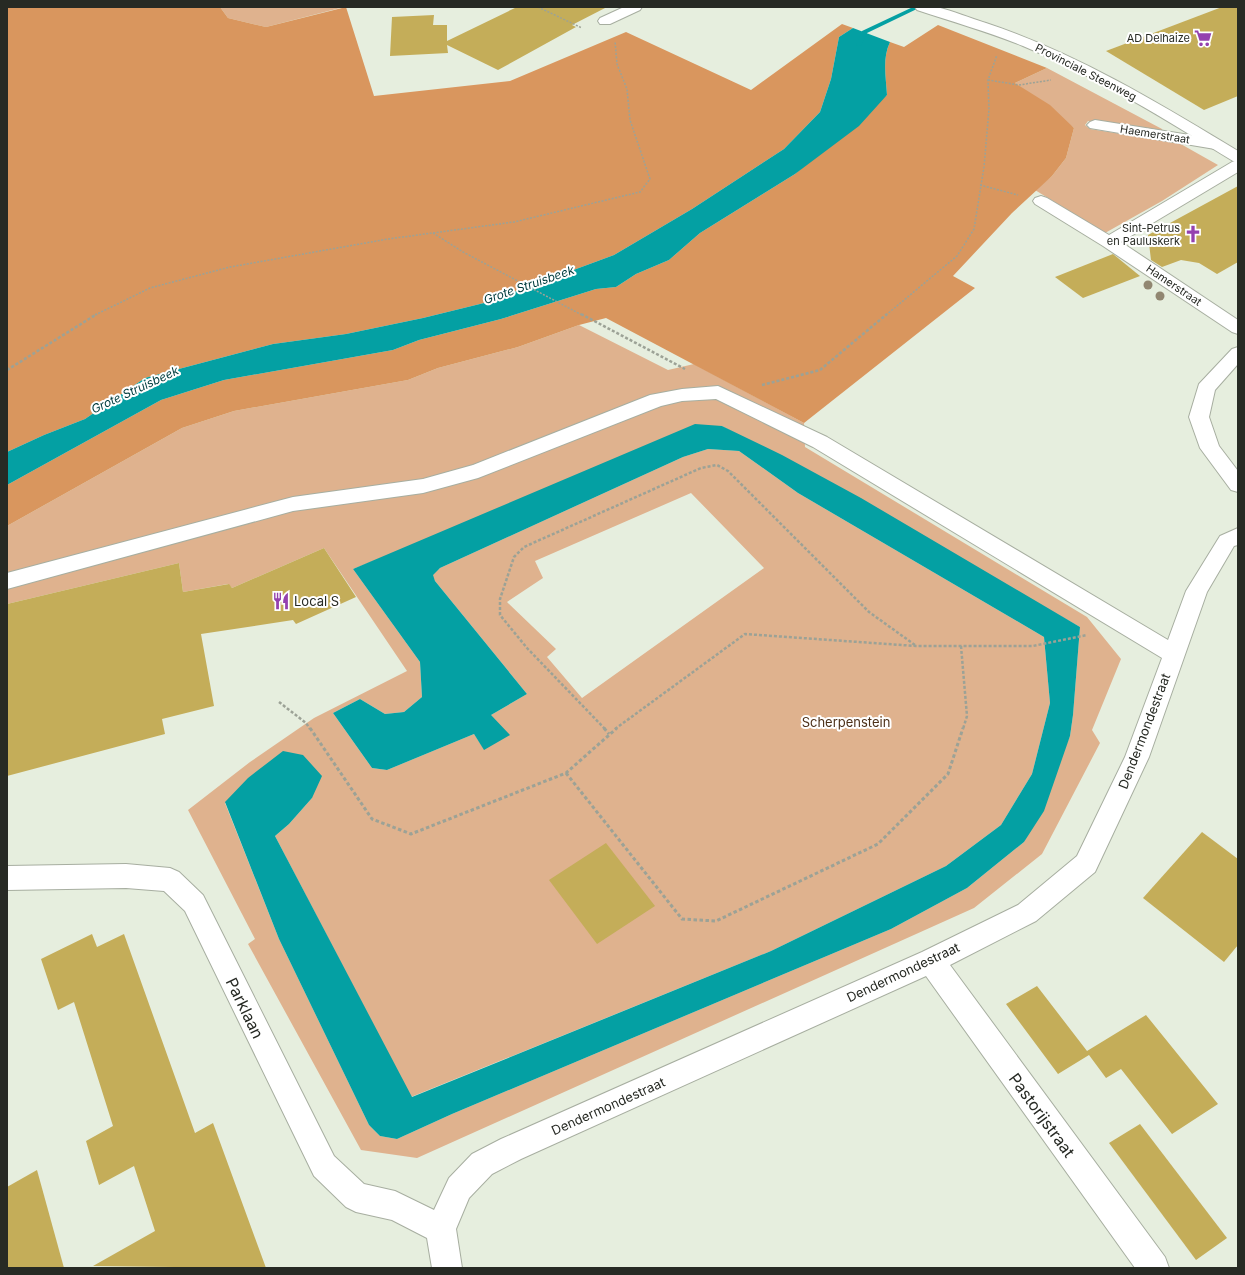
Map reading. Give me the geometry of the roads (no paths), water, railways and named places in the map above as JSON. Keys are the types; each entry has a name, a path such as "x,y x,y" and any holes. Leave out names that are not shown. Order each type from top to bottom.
{"street":[{"path":"605,21 635,7"},
{"name":"Provinciale Steenweg","path":"923,7 956,17 1029,44 1093,74 1130,93 1238,158"},
{"name":"Haemerstraat","path":"1095,125 1215,144"},
{"path":"1109,242 1238,165"},
{"name":"Hamerstraat","path":"1041,201 1109,242 1238,328"},
{"path":"1238,356 1206,388 1199,417 1210,448 1238,486"},
{"path":"7,581 293,504 423,486 478,471 657,400 682,395 718,392 820,442 1174,654"},
{"name":"Dendermondestraat","path":"447,1268 442,1229 459,1188 482,1164 511,1149 931,961 1027,913 1086,864 1137,757 1197,591 1227,541 1238,536"},
{"name":"Parklaan","path":"7,878 126,876 170,880 194,903 324,1166 356,1197 395,1206 442,1229"},
{"name":"Pastorijstraat","path":"931,961 1154,1268"}],"water":[{"path":"853,28 890,42 885,61 887,95 859,126 795,174 700,233 669,260 636,274 616,287 596,289 501,319 419,340 393,350 224,380 161,400 7,485 7,452 44,435 85,419 145,378 273,344 346,334 423,318 484,303 614,255 692,209 784,149 820,112 831,79 839,37"},
{"path":"695,424 722,426 782,455 861,498 1080,627 1070,736 1044,811 1024,842 967,888 891,929 452,1114 397,1139 380,1136 369,1125 279,939 225,802 248,778 283,751 303,755 322,776 312,798 289,824 275,836 412,1097 771,951 946,866 1001,825 1032,774 1050,703 1044,637 798,493 739,451 708,449 683,457 440,568 433,575 435,581 527,694 491,715 510,735 484,750 474,734 387,770 372,768 333,713 360,699 385,714 404,712 422,697 420,662 353,569"}],"waterway":[{"name":"Grote Struisbeek","path":"859,45 864,32 918,7"}],"place":[{"name":"AD Delhaize","path":"1203,38"},
{"name":"Sint-Petrus en Pauluskerk","path":"1193,234"},
{"name":"Local S","path":"281,601"}],"park label":[{"name":"Scherpenstein","path":"846,722"}]}
